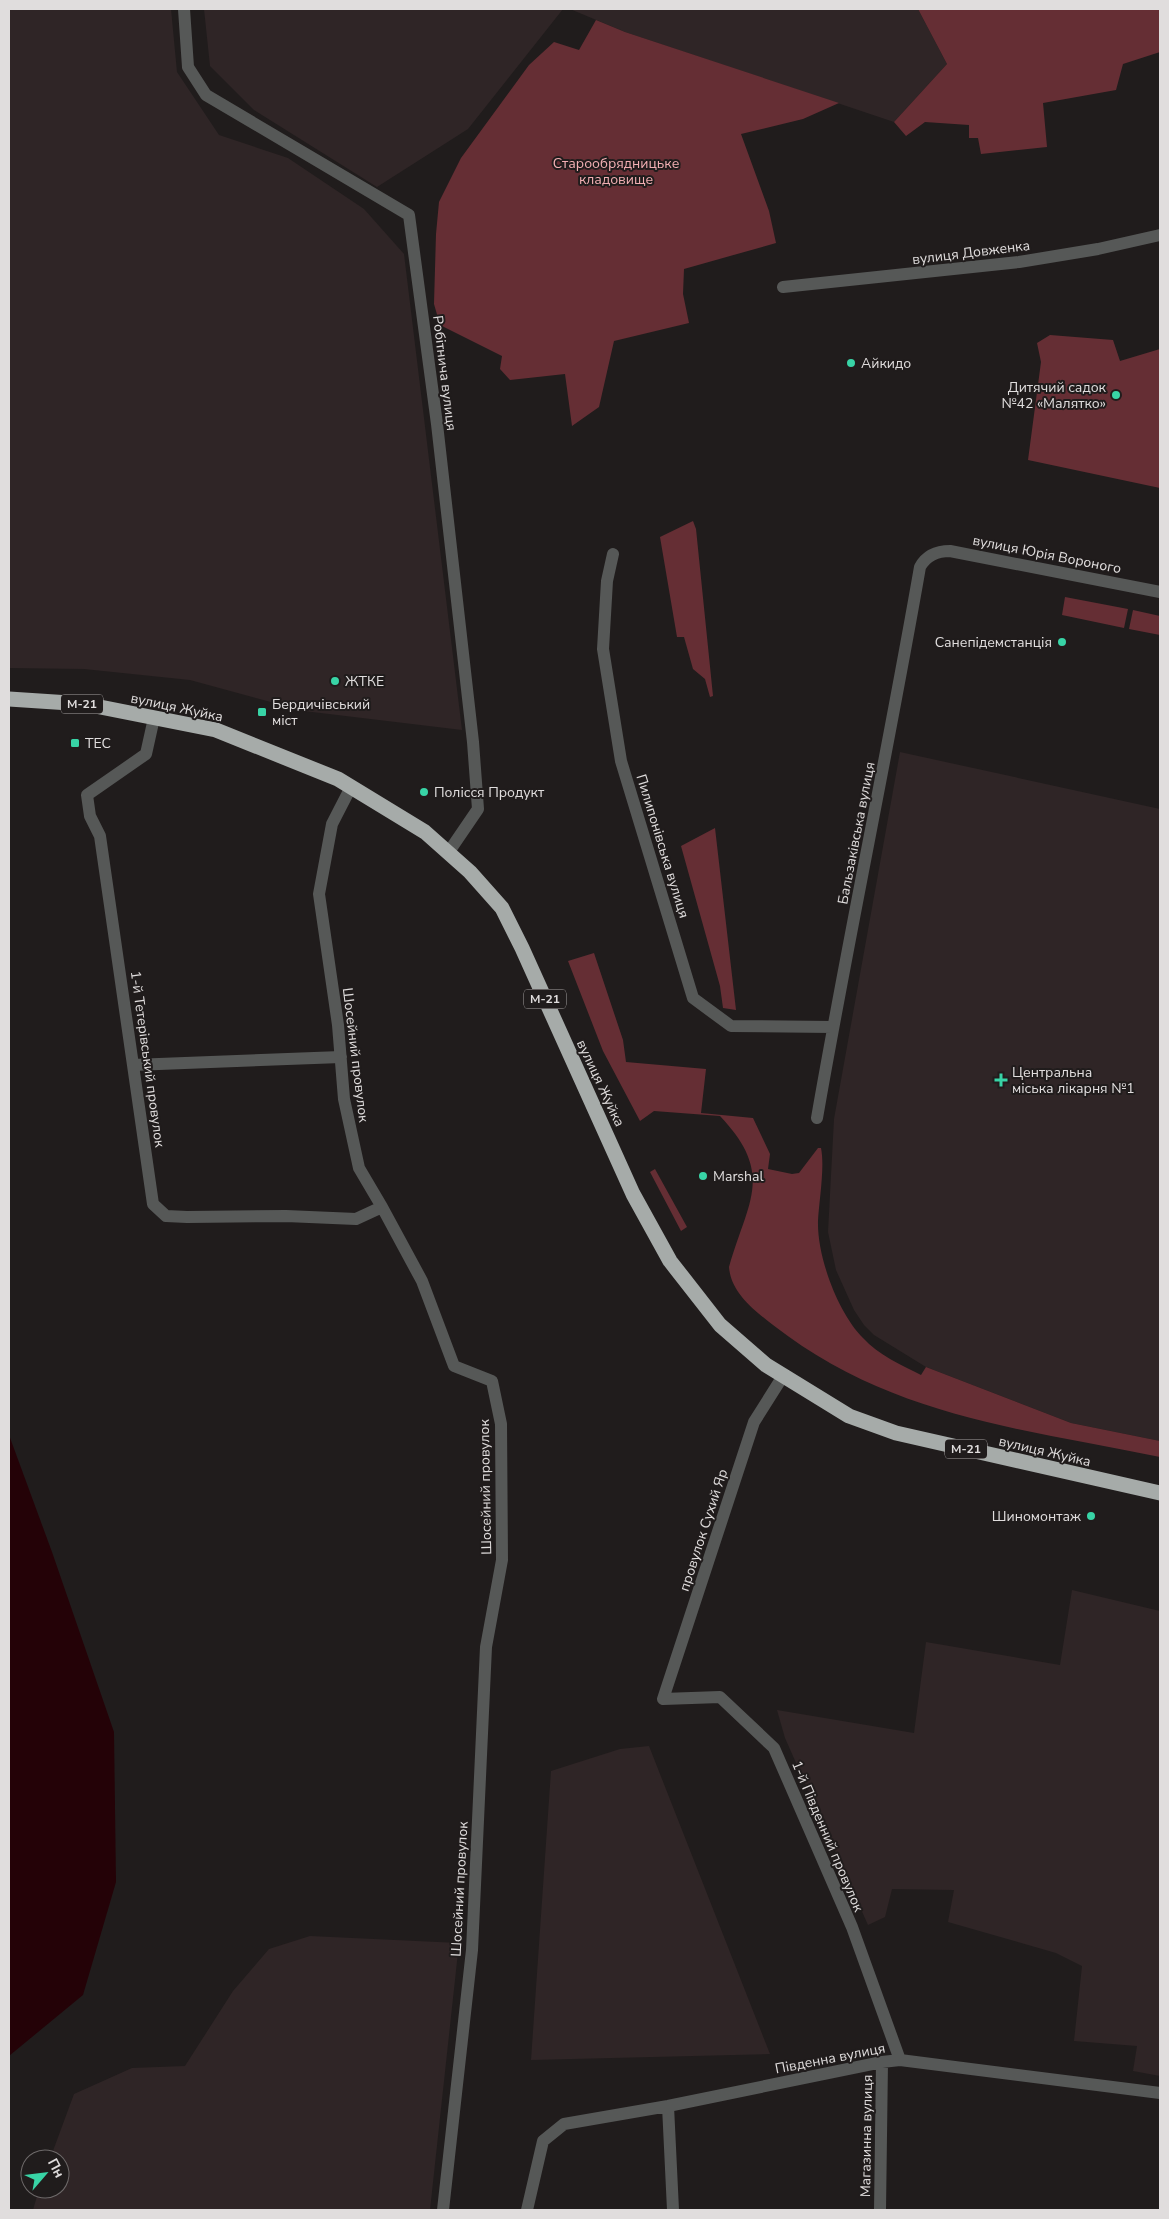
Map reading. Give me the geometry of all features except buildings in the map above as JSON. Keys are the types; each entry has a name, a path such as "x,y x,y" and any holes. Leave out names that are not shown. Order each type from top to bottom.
{"highway":[{"name":"вулиця Жуйка","path":"9,699 85,704 216,730 338,779 425,832 470,872 502,908 522,948 633,1194 670,1261 720,1325 766,1366 849,1416 896,1433 1160,1493"}],"street":[{"name":"Робітнича вулиця","path":"184,9 188,67 206,95 409,215 437,424 473,742 478,809 448,853"},
{"name":"вулиця Довженка","path":"783,288 1019,262 1098,249 1160,235"},
{"name":"вулиця Юрія Вороного","path":"930,557 938,552 950,551 1160,592"},
{"name":"Пилипонівська вулиця","path":"613,554 607,581 603,649 621,762 693,998 731,1026 833,1027"},
{"name":"Бальзаківська вулиця","path":"818,1118 833,1027 894,716 920,567 930,557"},
{"name":"1-й Тетерівський провулок","path":"154,718 146,754 87,795 90,816 100,836 153,1204 166,1216 356,1219 382,1208"},
{"name":"Шосейний провулок","path":"351,787 332,824 319,894 338,1025 344,1098 359,1168 422,1280 454,1366 492,1381 501,1424 502,1560 486,1647 472,1950 443,2210"},
{"path":"133,1065 341,1057"},
{"name":"провулок Сухий Яр","path":"663,1699 754,1422 783,1376"},
{"name":"1-й Південний провулок","path":"663,1699 720,1697 774,1748 852,1927 900,2060"},
{"name":"Південна вулиця","path":"527,2210 543,2141 564,2124 668,2106 882,2062 900,2060 1160,2093"},
{"name":"Магазинна вулиця","path":"880,2210 882,2062"},
{"path":"668,2106 673,2210"}],"shaded area":[{"path":"9,9 171,9 177,72 219,135 288,158 364,209 404,254 462,730 304,711 190,680 84,669 9,668"},
{"path":"204,9 563,9 468,129 377,187 254,110 210,66"},
{"path":"570,9 918,9 947,64 894,122 625,32"},
{"name":"Центральна міська лікарня №1","path":"900,752 1160,809 1160,1441 1071,1423 926,1367 874,1335 864,1325 854,1310 836,1270 828,1232 834,1119"},
{"path":"9,1435 52,1552 114,1732 116,1882 83,1995 9,2056"},
{"path":"1072,1590 1160,1611 1160,2076 1133,2071 1137,2046 1074,2041 1082,1966 1056,1953 948,1922 954,1890 892,1889 885,1917 868,1925 785,1738 777,1710 914,1733 926,1642 1060,1665"},
{"path":"649,1746 770,2054 531,2060 551,1771 620,1749"},
{"path":"310,1936 459,1943 430,2210 33,2210 36,2199 70,2199 70,2149 54,2149 74,2094 132,2068 185,2066 233,1991 269,1949"}],"green space":[{"path":"918,9 1160,9 1160,52 1123,64 1116,90 1043,103 1047,147 981,154 978,138 969,138 969,125 925,122 906,136 894,122 947,64"},
{"name":"Старообрядницьке кладовище","path":"596,20 625,32 839,103 803,119 741,134 769,211 776,243 684,269 683,294 689,323 614,341 599,407 572,426 565,374 510,380 500,369 502,356 440,325 434,304 436,234 439,202 461,158 529,65 554,42 579,50"},
{"path":"1050,335 1113,340 1120,361 1160,349 1160,488 1028,460 1041,362 1037,343"},
{"path":"693,521 696,529 713,696 710,697 705,679 693,669 684,637 677,637 660,537"},
{"path":"1065,597 1128,609 1124,628 1062,615"},
{"path":"1133,610 1160,616 1160,635 1129,629"},
{"path":"715,828 736,1010 723,1008 720,986 681,846"},
{"path":"594,953 623,1040 626,1062 706,1069 701,1113 753,1118 770,1154 768,1169 792,1174 799,1173 818,1148 821,1148 822,1174 818,1221 821,1251 831,1284 845,1314 869,1344 890,1359 921,1375 926,1367 1071,1423 1160,1441 1160,1457 1007,1427 958,1415 910,1400 864,1380 818,1356 758,1313 739,1293 734,1285 729,1267 749,1206 752,1189 752,1173 748,1155 737,1137 720,1116 654,1111 640,1121 603,1051 568,961"},
{"path":"655,1169 687,1227 681,1231 650,1172"}],"place":[{"name":"Айкидо","path":"851,363"},
{"name":"Дитячий садок №42 «Малятко»","path":"1116,395"},
{"name":"Санепідемстанція","path":"1062,642"},
{"name":"ЖТКЕ","path":"335,681"},
{"name":"Бердичівський міст","path":"262,712"},
{"name":"ТЕС","path":"75,743"},
{"name":"Полісся Продукт","path":"424,792"},
{"name":"Центральна міська лікарня №1","path":"1001,1080"},
{"name":"Marshal","path":"703,1176"},
{"name":"Шиномонтаж","path":"1091,1516"}]}
